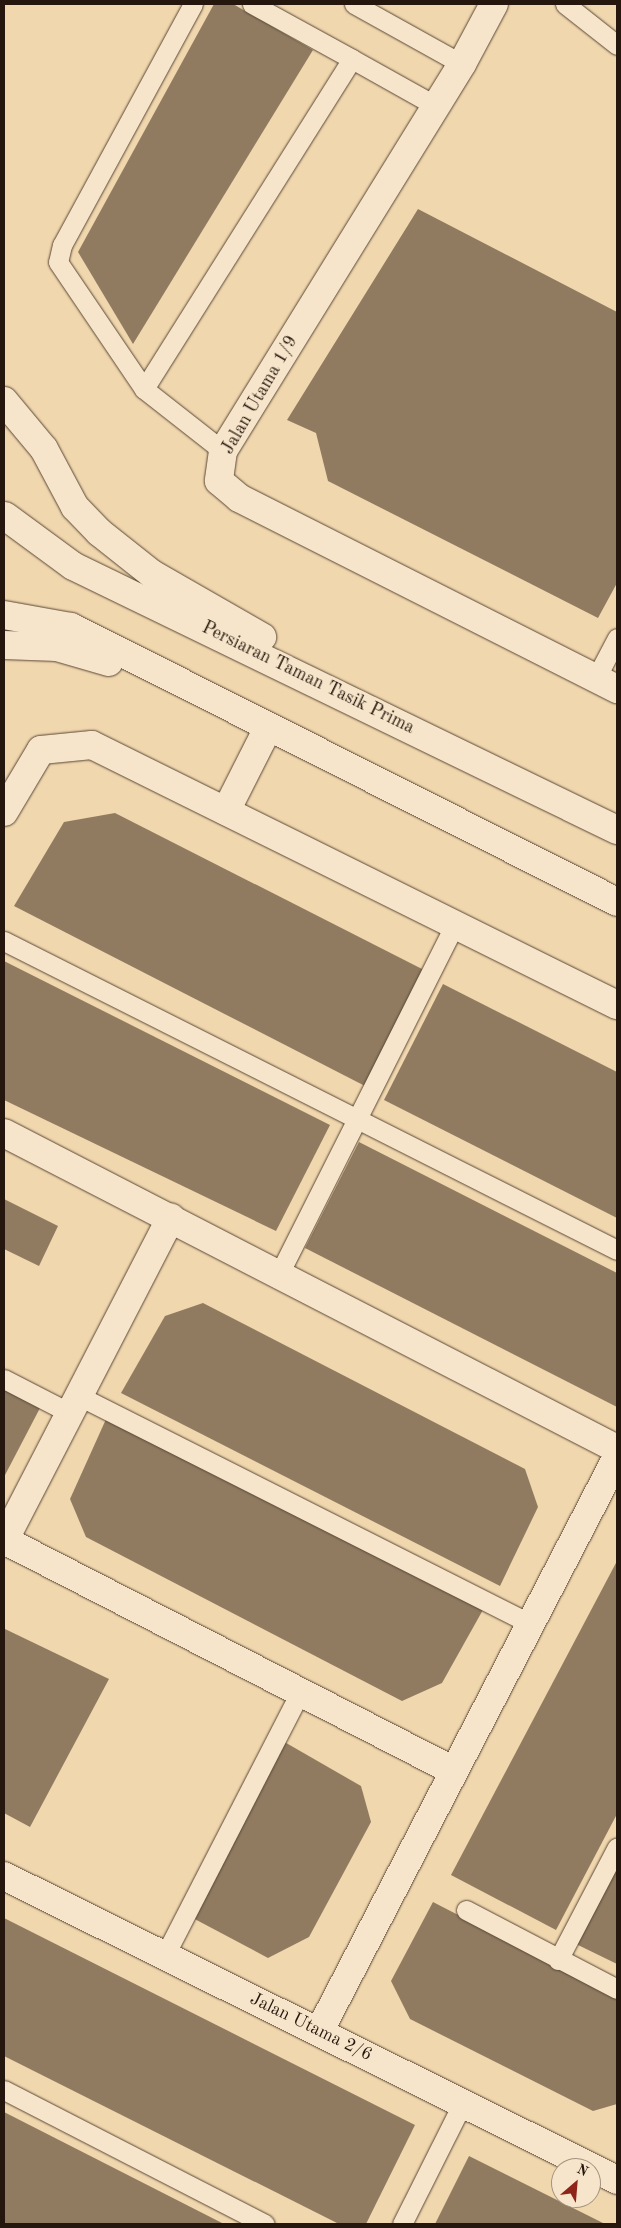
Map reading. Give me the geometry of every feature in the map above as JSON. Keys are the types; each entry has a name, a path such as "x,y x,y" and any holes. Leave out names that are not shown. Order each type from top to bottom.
{"street":[{"name":"Jalan Utama 1/9","path":"494,4 462,64 223,451 219,481 240,498 607,684"},
{"path":"4,401 44,449 74,507 99,532 152,574 254,632 342,694"},
{"name":"Persiaran Taman Tasik Prima","path":"4,522 73,566 342,694 617,830"},
{"path":"4,615 71,627 182,685 617,902"},
{"path":"4,644 57,647 182,685"},
{"path":"226,811 268,728"},
{"path":"4,812 41,750 92,745 617,1005"},
{"path":"4,1133 171,1218 278,1276 617,1449"},
{"path":"171,1218 4,1541 452,1770"},
{"path":"319,2032 452,1770 617,1457"},
{"name":"Jalan Utama 2/6","path":"4,1876 617,2180"}],"lane":[{"path":"193,4 62,245 58,262 144,389 223,451"},
{"path":"252,4 436,106"},
{"path":"354,4 462,64"},
{"path":"565,4 617,45"},
{"path":"144,389 352,59"},
{"path":"607,684 617,638"},
{"path":"278,1276 455,924"},
{"path":"4,941 617,1250"},
{"path":"4,1379 75,1404 529,1623"},
{"path":"165,1955 300,1692"},
{"path":"558,1960 617,1846"},
{"path":"466,1910 558,1960 617,1989"},
{"path":"4,2090 265,2224"},
{"path":"402,2224 463,2102"}],"building":[{"path":"214,4 233,4 313,50 133,344 78,252"},
{"path":"418,209 617,312 617,583 598,618 328,481 316,433 287,420"},
{"path":"115,813 424,970 365,1086 14,906 64,822"},
{"path":"4,961 330,1125 276,1231 4,1100"},
{"path":"443,984 617,1072 617,1218 384,1100"},
{"path":"359,1142 617,1273 617,1407 305,1248"},
{"path":"4,1199 58,1226 39,1266 4,1249"},
{"path":"203,1303 525,1469 538,1507 500,1586 121,1393 165,1316"},
{"path":"4,1389 40,1408 4,1477"},
{"path":"107,1417 484,1608 442,1683 402,1701 86,1537 70,1499"},
{"path":"617,1561 617,1814 556,1930 451,1875"},
{"path":"5,1629 109,1679 30,1827 4,1813"},
{"path":"281,1740 361,1786 371,1822 309,1937 268,1958 189,1916"},
{"path":"617,1864 617,1964 576,1944"},
{"path":"433,1902 617,1997 617,2104 593,2111 410,2019 391,1981"},
{"path":"4,1918 415,2125 366,2224 339,2224 4,2056"},
{"path":"4,2112 224,2224 4,2224"},
{"path":"469,2156 551,2197 551,2208 573,2208 605,2224 435,2224"}]}
